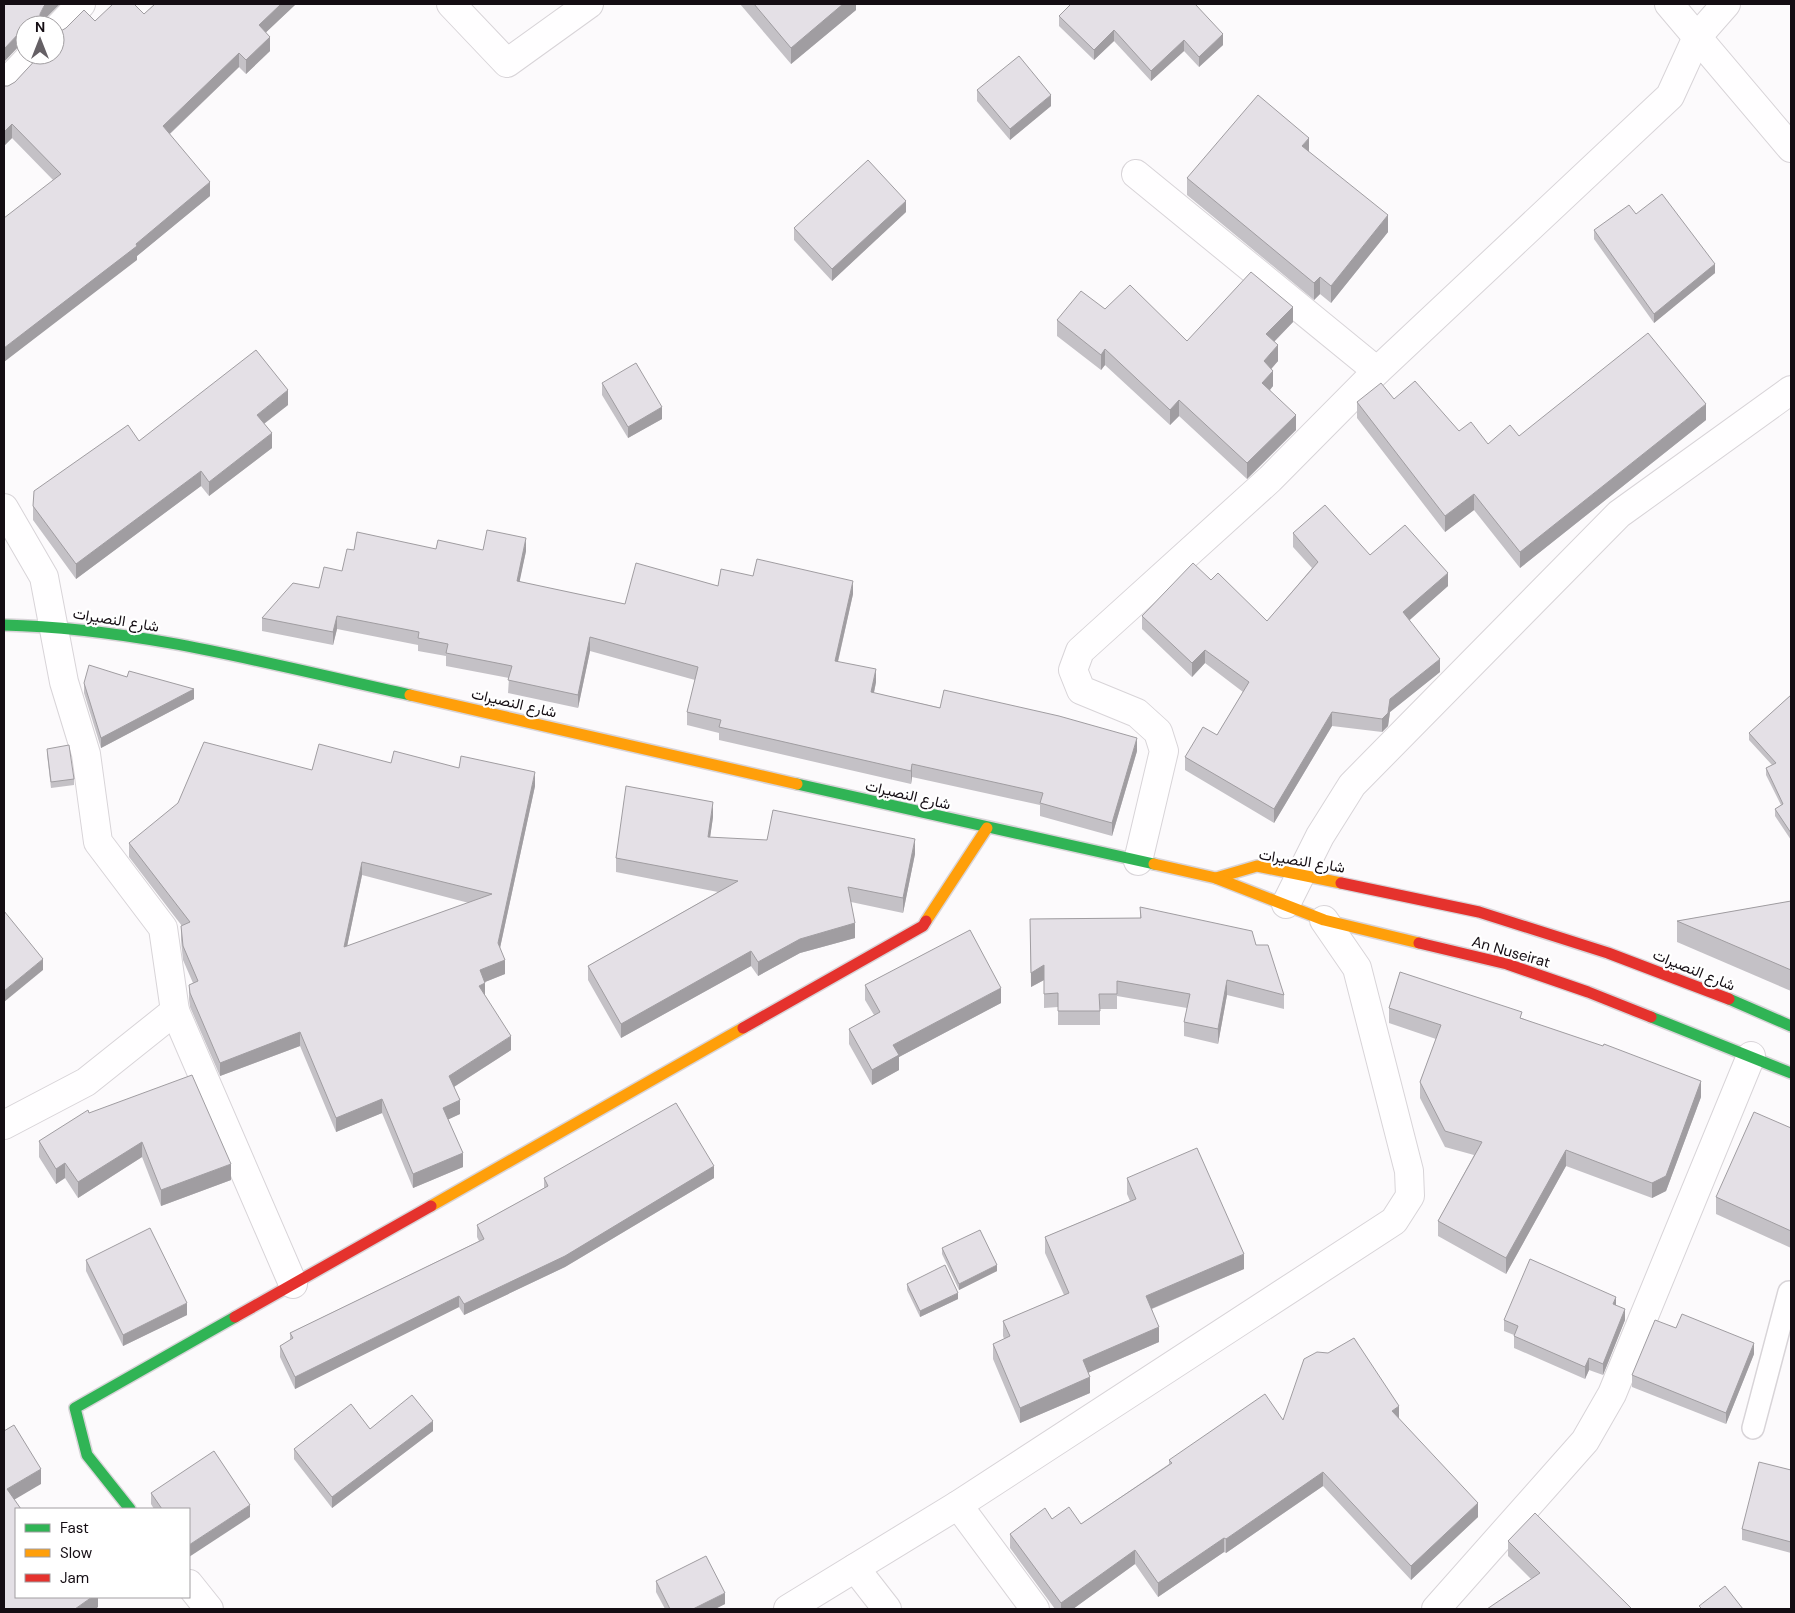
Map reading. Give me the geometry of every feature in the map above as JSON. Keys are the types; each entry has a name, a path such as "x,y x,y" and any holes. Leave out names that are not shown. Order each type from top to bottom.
{"main road":[{"name":"شارع النصيرات","path":"4,625 54,626 201,649 573,732 986,828 1216,878 1257,866 1301,873 1479,912 1608,952 1704,988 1791,1026"},
{"path":"129,1508 87,1455 74,1408 923,926 986,828"},
{"name":"An Nuseirat","path":"1216,878 1324,920 1506,964 1588,992 1791,1072"}],"street":[{"path":"65,21 81,4"},
{"path":"451,4 507,63 589,4"},
{"path":"1669,4 1791,148"},
{"path":"1138,861 1164,751 1158,732 1137,713 1081,690 1073,670 1080,650 1270,479 1377,371 1670,96 1697,37 1726,4"},
{"path":"4,85 23,65"},
{"path":"1136,174 1377,371"},
{"path":"1286,904 1334,810 1352,785 1619,514 1791,390"},
{"path":"4,508 44,577 64,682 86,754 98,842 163,928 175,1011 293,1284"},
{"path":"788,1609 958,1505 1394,1222 1410,1196 1408,1171 1357,968 1324,920"},
{"path":"4,1125 86,1082 175,1011"},
{"path":"1436,1609 1585,1441 1612,1394 1751,1056"},
{"path":"958,1505 1035,1609"},
{"path":"855,1568 887,1609"},
{"path":"190,1585 209,1609"}],"lane":[{"path":"1753,1428 1789,1292 1791,1292"}],"building":[{"path":"4,4 46,4 40,15 15,15 15,37 4,49"},
{"path":"113,4 134,4 144,14 155,4 281,4 259,25 270,37 246,60 239,53 163,126 210,182 136,244 137,246 4,348 4,218 61,174 12,124 4,132 4,86 15,82 31,65 65,65 65,29 84,10 95,21"},
{"path":"754,4 843,4 791,48"},
{"path":"1071,4 1195,4 1223,34 1199,57 1184,40 1151,71 1114,30 1094,50 1059,16"},
{"path":"1019,56 1051,95 1010,129 977,90"},
{"path":"1258,95 1309,138 1302,146 1388,215 1331,286 1320,277 1314,283 1187,178"},
{"path":"868,160 906,201 832,269 794,228"},
{"path":"1662,194 1715,264 1654,314 1594,230 1629,205 1636,214"},
{"path":"1251,272 1293,307 1266,334 1278,345 1264,361 1273,371 1262,383 1296,415 1247,463 1179,400 1170,410 1105,349 1101,355 1057,320 1081,291 1105,309 1130,285 1187,341"},
{"path":"1648,333 1706,404 1520,552 1474,494 1445,516 1357,402 1381,383 1394,399 1415,381 1459,431 1471,422 1488,444 1510,425 1519,436"},
{"path":"256,350 288,390 257,415 272,433 209,482 201,471 76,564 33,506 34,491 128,425 139,441"},
{"path":"636,363 662,407 628,427 602,383"},
{"path":"1325,505 1370,555 1405,525 1448,573 1403,612 1440,659 1390,699 1388,713 1382,719 1332,712 1274,809 1185,757 1203,727 1217,735 1249,682 1205,650 1192,663 1142,616 1193,563 1211,580 1218,573 1267,621 1318,562 1293,533"},
{"path":"487,530 526,538 517,581 625,604 636,563 718,586 721,569 753,576 757,559 853,581 835,661 876,669 871,692 940,708 944,690 1059,716 1137,738 1112,823 1040,803 1043,793 912,764 911,771 719,727 721,720 687,712 698,667 590,637 578,695 508,680 512,666 446,653 448,644 418,638 419,632 337,616 333,632 262,618 293,583 319,588 324,567 342,571 347,549 354,550 357,532 436,549 438,540 483,550"},
{"path":"89,665 127,677 129,671 194,689 101,738 84,683"},
{"path":"1791,695 1791,833 1775,809 1783,804 1766,768 1776,763 1749,733"},
{"path":"204,742 312,770 319,744 391,763 394,751 459,768 461,756 535,772 498,943 505,960 480,970 485,983 479,986 511,1036 449,1076 460,1100 443,1108 463,1153 413,1174 382,1099 336,1118 300,1032 220,1063 190,993 189,985 198,981 183,946 181,926 190,922 129,843 178,803","holes":["362,862 492,894 344,947"]},
{"path":"69,745 74,779 51,782 47,749"},
{"path":"626,786 713,802 708,837 767,840 773,810 915,839 903,898 848,887 855,923 800,939 758,962 751,951 621,1024 588,966 738,881 616,858"},
{"path":"1791,901 1791,970 1677,921"},
{"path":"1140,907 1252,931 1256,945 1268,945 1284,995 1227,980 1218,1029 1184,1022 1190,994 1117,981 1117,994 1099,994 1100,1011 1058,1011 1058,993 1044,994 1044,965 1031,973 1030,919 1141,918"},
{"path":"4,911 43,959 4,991"},
{"path":"970,930 1001,988 893,1045 899,1055 872,1070 849,1029 880,1012 865,985"},
{"path":"1400,972 1522,1012 1520,1018 1603,1046 1604,1044 1701,1081 1666,1176 1652,1183 1566,1150 1506,1258 1438,1221 1482,1142 1445,1131 1420,1082 1441,1025 1389,1008"},
{"path":"192,1075 231,1164 161,1190 142,1142 78,1182 65,1163 56,1169 39,1141 88,1110 89,1113"},
{"path":"676,1103 714,1166 565,1256 464,1304 459,1296 295,1377 280,1346 293,1338 290,1333 484,1239 477,1225 548,1186 544,1178"},
{"path":"1754,1112 1791,1128 1791,1231 1716,1197"},
{"path":"1197,1148 1244,1254 1146,1296 1159,1327 1083,1360 1090,1377 1020,1408 993,1344 1010,1336 1003,1321 1069,1293 1045,1237 1136,1199 1127,1178"},
{"path":"150,1228 187,1303 123,1335 86,1260"},
{"path":"980,1230 997,1265 959,1284 942,1248"},
{"path":"1530,1259 1616,1297 1613,1304 1625,1309 1603,1364 1589,1358 1585,1367 1514,1336 1518,1326 1504,1320"},
{"path":"945,1265 958,1293 920,1311 907,1284"},
{"path":"1682,1314 1754,1343 1726,1413 1632,1375 1655,1320 1676,1328"},
{"path":"1354,1338 1399,1406 1392,1411 1478,1503 1411,1566 1323,1472 1158,1583 1135,1550 1061,1603 1010,1534 1045,1508 1052,1519 1069,1507 1081,1524 1172,1463 1169,1460 1265,1394 1283,1420 1304,1359 1317,1352 1328,1353"},
{"path":"412,1395 433,1421 332,1497 294,1449 351,1404 370,1429"},
{"path":"14,1425 41,1469 7,1489 20,1508 15,1508 15,1598 91,1598 75,1609 4,1609 4,1431"},
{"path":"214,1451 250,1505 190,1544 190,1508 161,1508 151,1493"},
{"path":"1759,1462 1791,1470 1791,1542 1742,1529"},
{"path":"1535,1513 1632,1609 1487,1609 1540,1573 1508,1541"},
{"path":"706,1556 725,1593 693,1609 670,1609 656,1581"},
{"path":"1725,1586 1743,1609 1702,1609 1699,1606"}],"traffic: fast":[{"path":"4,625 107,633 158,641 208,650 410,695"},
{"path":"797,784 1154,864"},
{"path":"1729,999 1791,1026"},
{"path":"1651,1017 1791,1073"},
{"path":"129,1508 87,1455 75,1408 235,1317"}],"traffic: slow":[{"path":"410,695 797,784"},
{"path":"926,921 987,828"},
{"path":"1154,864 1216,878 1257,866 1341,883"},
{"path":"1216,878 1324,920 1419,943"},
{"path":"431,1206 743,1028"}],"traffic: jam":[{"path":"1341,883 1479,912 1608,953 1729,999"},
{"path":"743,1028 923,926 926,921"},
{"path":"1419,943 1507,964 1588,992 1651,1017"},
{"path":"235,1317 431,1206"}]}
